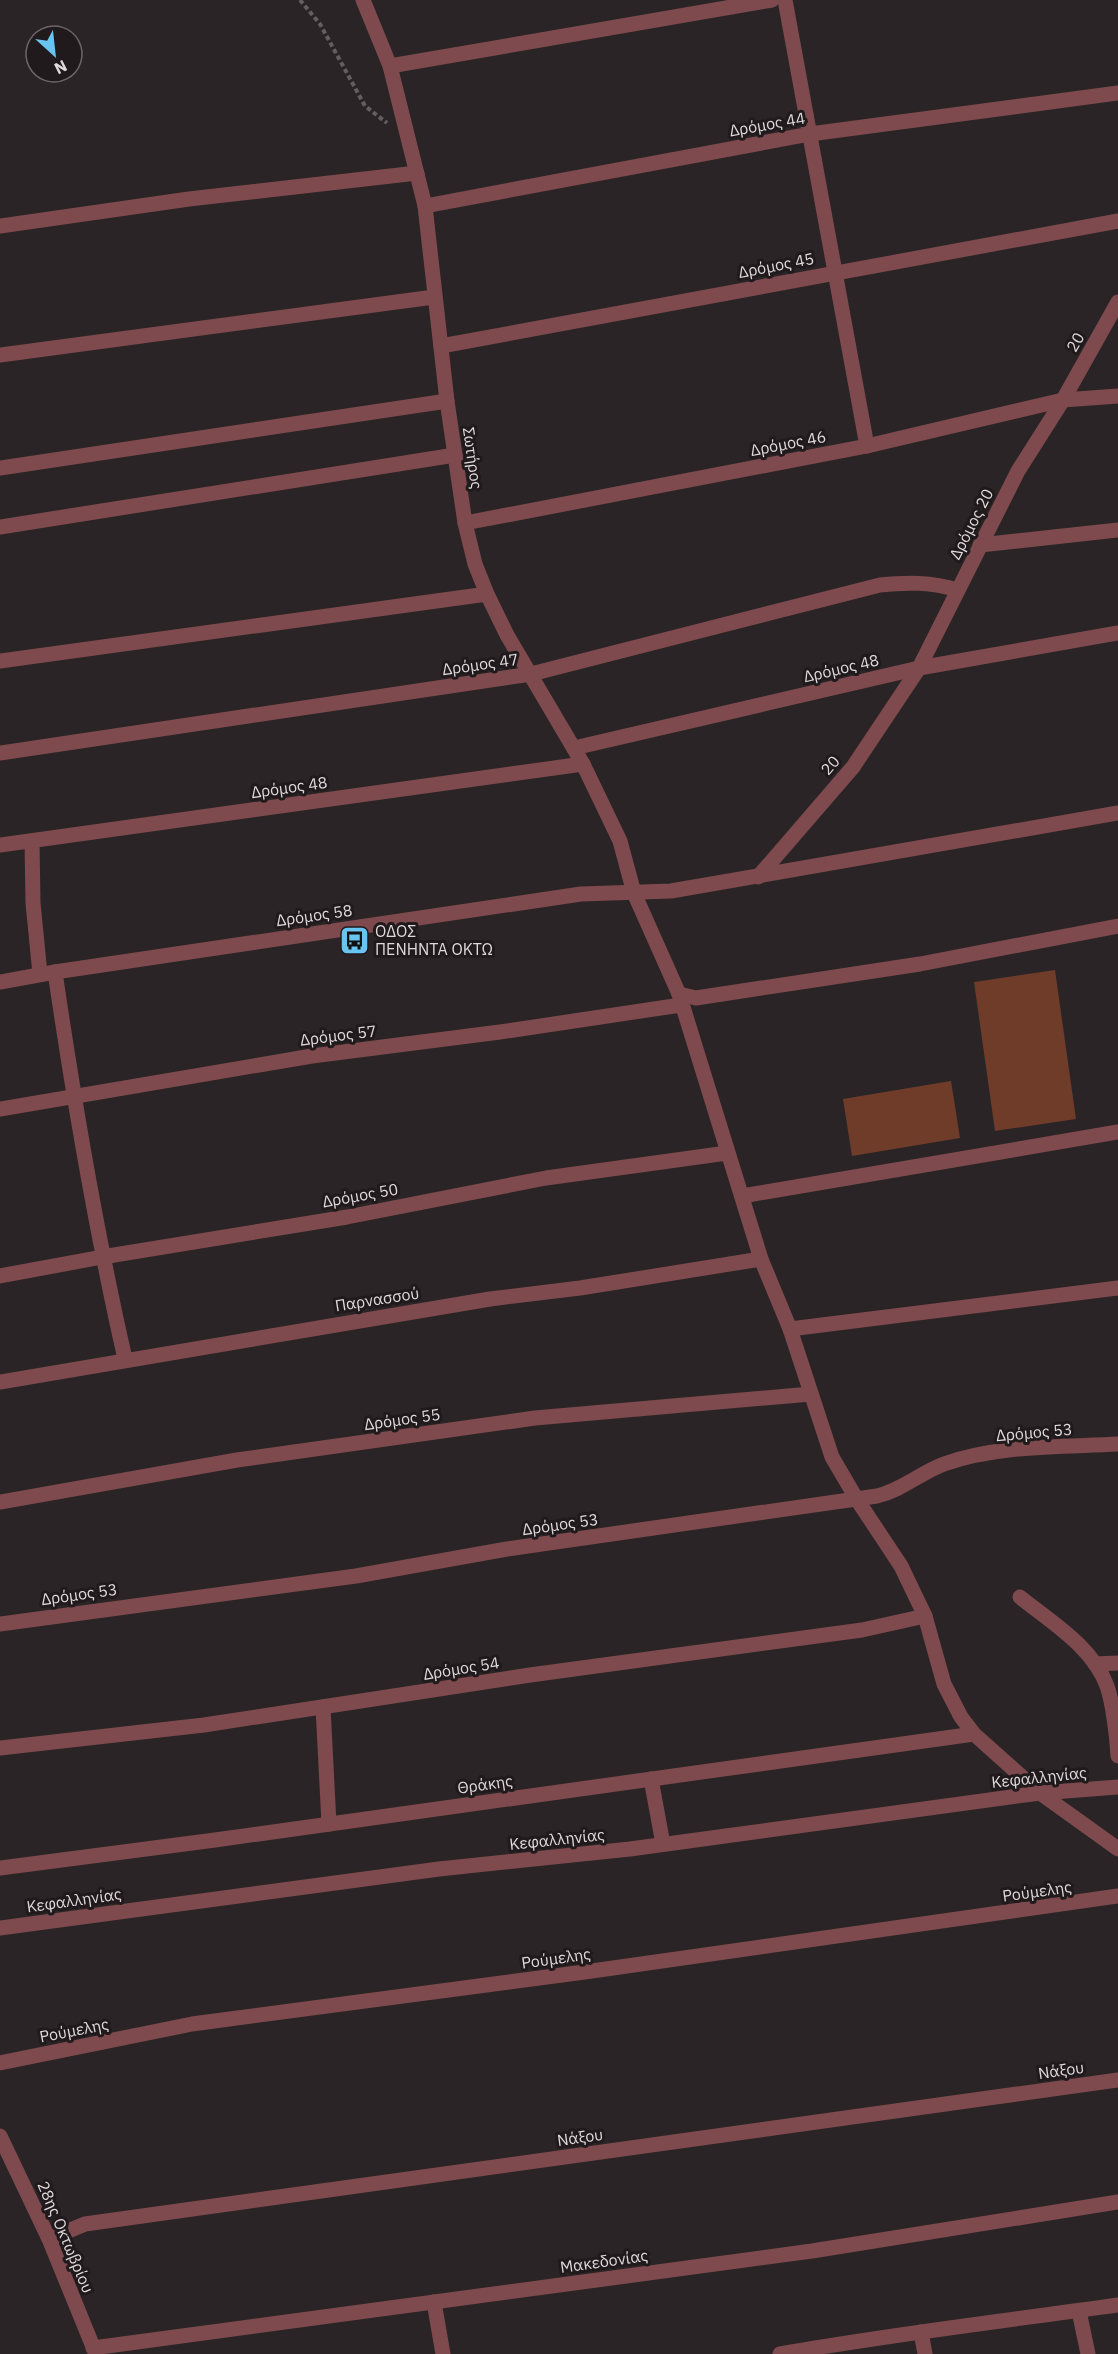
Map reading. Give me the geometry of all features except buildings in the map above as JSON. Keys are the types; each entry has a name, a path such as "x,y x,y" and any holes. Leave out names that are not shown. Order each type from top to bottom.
{"street":[{"name":"Σωτήρος","path":"363,0 390,66 425,206 447,401 465,523 475,564 507,635 583,764 620,841 634,893 680,999 761,1259 790,1329 832,1457 856,1498"},
{"path":"390,66 772,0"},
{"path":"785,0 837,272 867,446"},
{"name":"Δρόμος 44","path":"425,206 810,134 1118,93"},
{"path":"0,226 189,199 417,173"},
{"name":"Δρόμος 45","path":"441,346 1118,221"},
{"path":"0,355 434,297"},
{"name":"20","path":"1063,400 1118,302"},
{"name":"Δρόμος 46","path":"465,523 867,446 1063,400 1118,396"},
{"name":"Δρόμος 20","path":"919,668 1018,471 1063,400"},
{"path":"0,468 447,401"},
{"path":"0,527 455,455"},
{"path":"980,545 1118,530"},
{"name":"Δρόμος 47","path":"0,753 531,674 880,585 912,582 935,584 958,590"},
{"path":"0,661 487,594"},
{"name":"Δρόμος 48","path":"574,748 919,668 1118,633"},
{"name":"20","path":"758,877 853,767 919,668"},
{"name":"Δρόμος 48","path":"0,846 583,764"},
{"name":"Δρόμος 58","path":"0,982 47,973 581,894 671,891 1118,813"},
{"path":"32,841 33,903 73,1095 102,1257 125,1359"},
{"name":"Δρόμος 57","path":"0,1108 312,1056 500,1032 680,999 898,968 1118,926"},
{"path":"742,1196 1118,1132"},
{"name":"Δρόμος 50","path":"0,1276 347,1217 546,1178 727,1153"},
{"name":"Παρνασσού","path":"0,1382 125,1359 490,1299 580,1288 761,1259"},
{"path":"790,1329 1118,1288"},
{"name":"Δρόμος 55","path":"0,1502 237,1460 535,1418 811,1394"},
{"name":"Δρόμος 53","path":"0,1624 356,1576 507,1549 856,1498 893,1492 927,1472 958,1460 1011,1450 1118,1444"},
{"path":"856,1498 901,1566 926,1616 944,1684 951,1701 974,1734 1040,1793 1118,1849"},
{"path":"1020,1597 1085,1650 1095,1664 1107,1687 1118,1756"},
{"name":"Δρόμος 54","path":"0,1748 204,1725 530,1675 862,1630 926,1616"},
{"path":"1095,1664 1118,1663"},
{"path":"323,1707 329,1824"},
{"name":"Θράκης","path":"0,1868 974,1734"},
{"path":"651,1779 663,1844"},
{"name":"Κεφαλληνίας","path":"0,1928 439,1869 663,1844 1040,1793 1118,1787"},
{"name":"Ρούμελης","path":"0,2063 192,2024 581,1973 1118,1896"},
{"name":"Νάξου","path":"49,2239 85,2224 1118,2080"},
{"name":"28ης Οκτωβρίου","path":"0,2136 49,2239 94,2351"},
{"path":"0,2172 15,2165"},
{"name":"Μακεδονίας","path":"94,2351 812,2251 1118,2202"},
{"path":"434,2302 443,2354"},
{"path":"780,2354 879,2337 1118,2305"},
{"path":"1079,2311 1088,2354"},
{"path":"921,2332 925,2354"}],"path":[{"path":"300,0 320,24 365,106 390,126 407,135"}],"shaded area":[{"path":"1055,970 1076,1119 995,1131 974,982"},
{"path":"951,1081 960,1138 852,1156 843,1099"}],"place":[{"name":"ΟΔΟΣ ΠΕΝΗΝΤΑ ΟΚΤΩ","path":"354,940"}]}
